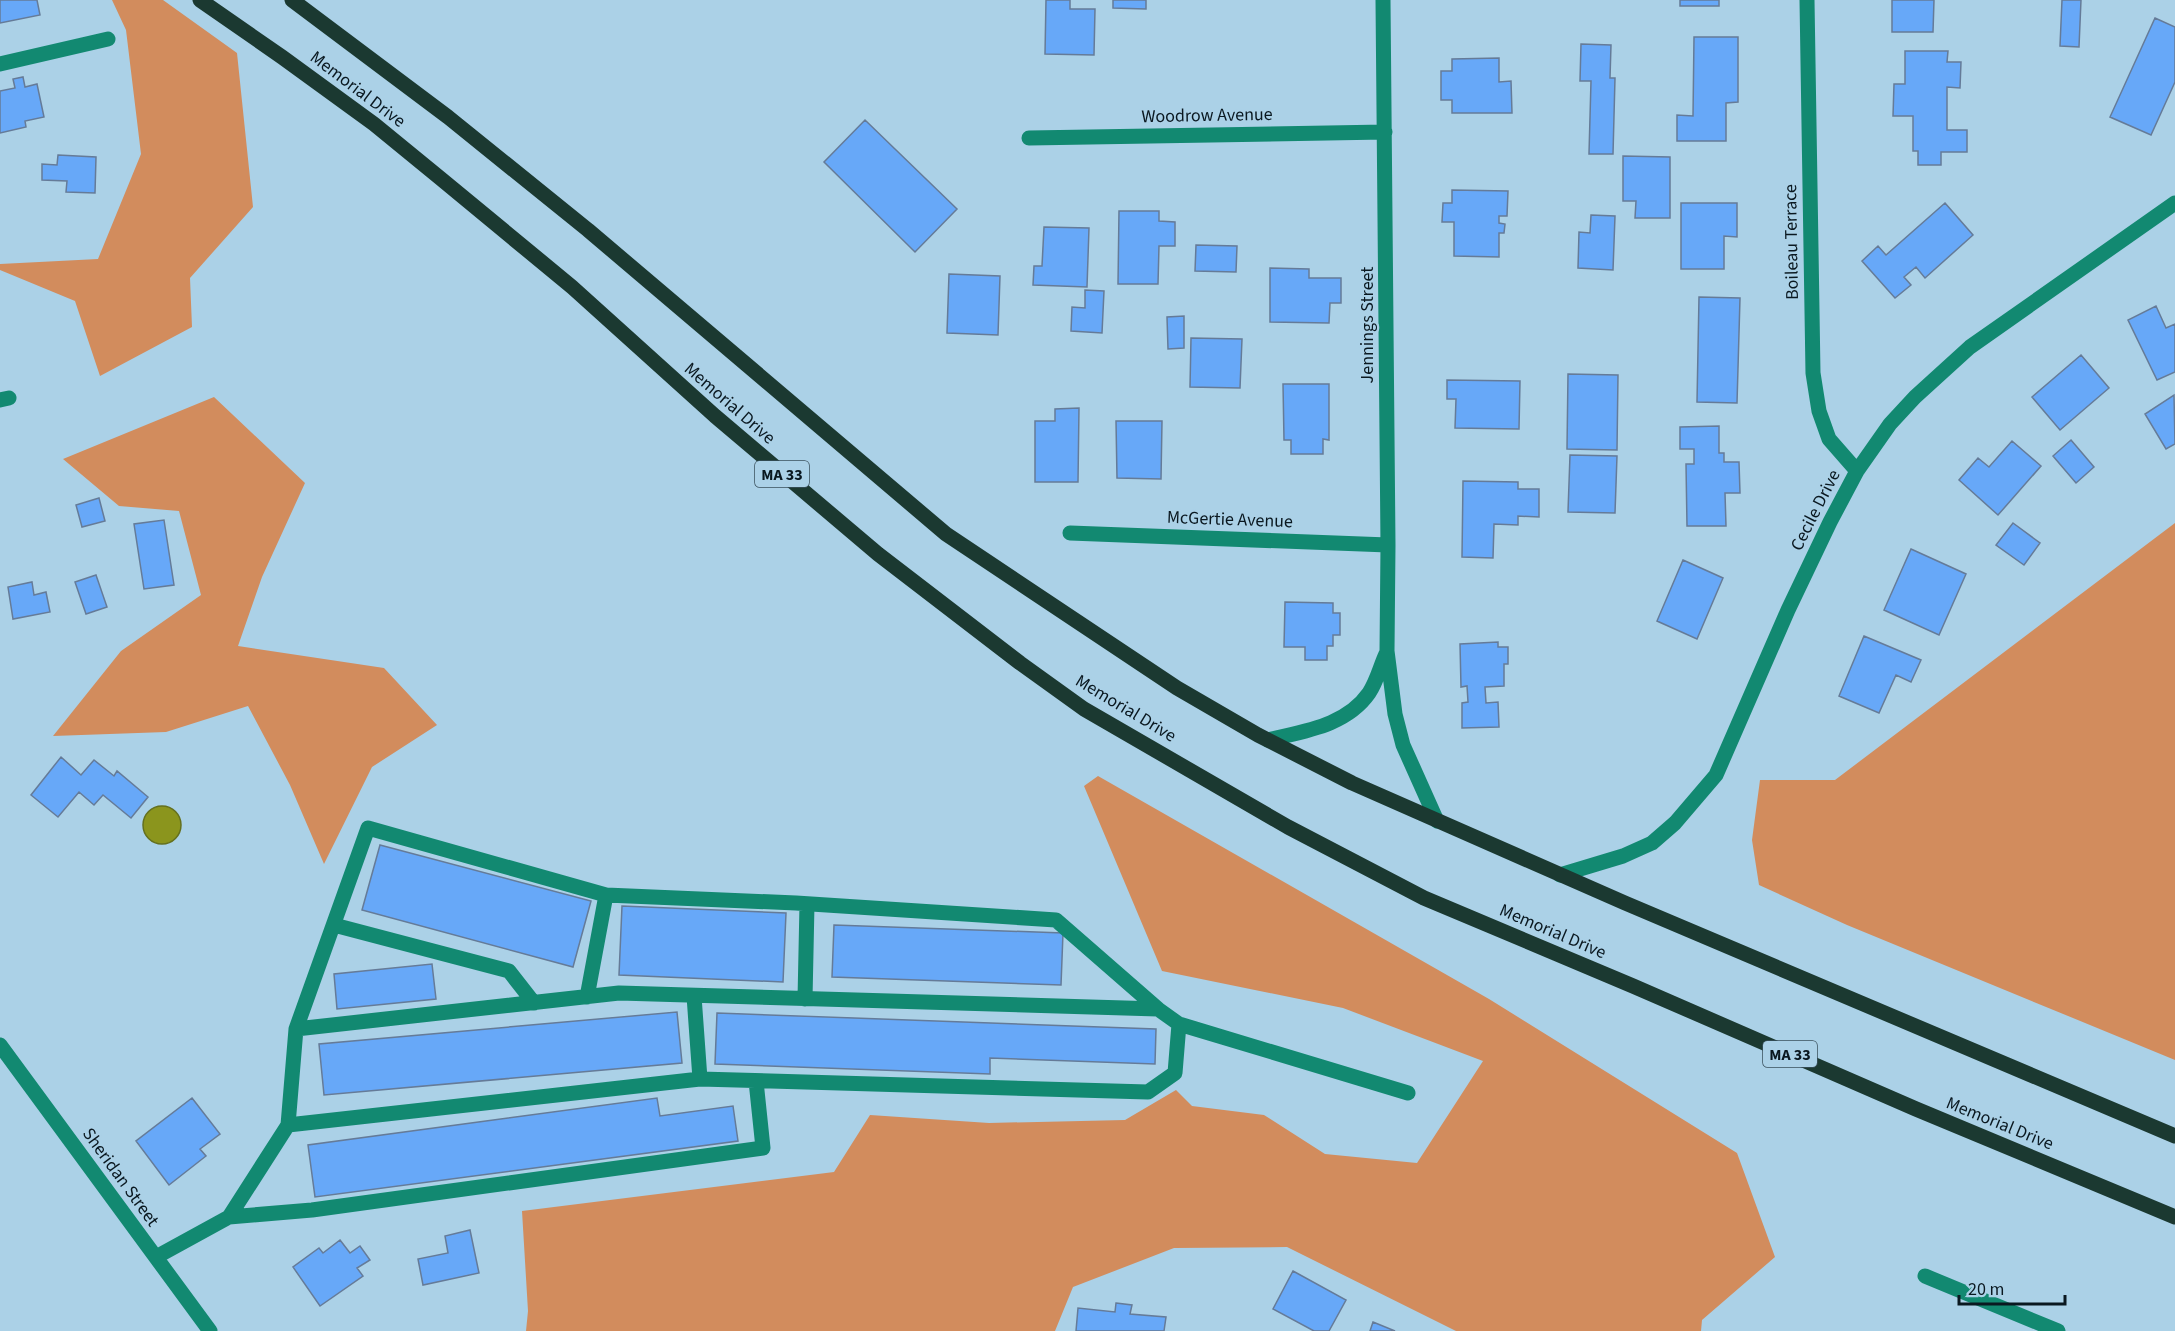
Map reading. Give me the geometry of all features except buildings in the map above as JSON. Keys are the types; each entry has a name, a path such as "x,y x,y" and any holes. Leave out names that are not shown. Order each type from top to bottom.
{"main road":[{"name":"Memorial Drive","path":"200,0 374,124 572,287 715,416 852,533 946,608 1084,709 1288,827 1424,898 1916,1109 2175,1217"},
{"name":"Memorial Drive","path":"292,0 448,117 588,230 946,534 1177,688 1268,740 1352,783 1560,875 2175,1136"}],"street":[{"name":"Jennings Street","path":"1383,0 1387,651 1395,714 1403,745 1437,821"},
{"name":"Boileau Terrace","path":"1807,0 1813,373 1819,411 1829,439 1857,471"},
{"path":"0,64 108,39"},
{"name":"Woodrow Avenue","path":"1029,138 1385,132"},
{"name":"Cecile Drive","path":"1560,875 1623,856 1652,843 1675,823 1716,775 1792,601 1857,471 1890,424 1915,397 1970,347 2175,203"},
{"name":"McGertie Avenue","path":"1070,533 1388,545"},
{"name":"Jennings Street","path":"1268,740 1317,728 1350,711 1368,694 1376,681 1387,651"},
{"path":"228,1217 288,1125 296,1029 368,828 606,895 807,904 1056,920 1158,1009 1179,1024 1408,1093"},
{"path":"587,997 606,895"},
{"path":"805,999 807,904"},
{"path":"334,925 509,971 534,1003"},
{"path":"296,1029 619,993 1158,1009"},
{"path":"694,996 700,1079"},
{"path":"288,1125 700,1079 1148,1092 1175,1073 1179,1024"},
{"name":"Sheridan Street","path":"0,1046 210,1331"},
{"path":"156,1257 228,1217 312,1210 763,1148 756,1081"},
{"path":"1925,1276 2058,1331"}],"shaded area":[{"path":"112,0 163,0 237,53 253,207 190,278 192,327 100,376 75,301 0,270 0,264 98,259 141,154 126,30"},
{"path":"214,397 305,483 262,577 238,646 384,668 437,725 372,767 324,864 290,785 248,706 166,732 53,736 121,651 201,595 179,511 119,506 63,459"},
{"path":"2175,523 2175,1060 1847,925 1759,885 1752,840 1760,780 1835,780"},
{"path":"1098,776 1489,999 1737,1153 1775,1257 1702,1320 1701,1331 1456,1331 1287,1247 1174,1248 1073,1287 1055,1331 526,1331 528,1311 522,1211 834,1172 870,1115 989,1123 1125,1120 1176,1090 1192,1106 1264,1115 1325,1154 1417,1163 1483,1061 1343,1008 1162,971 1084,786"},
{"path":"162,806 176,811 181,825 176,839 162,844 148,839 143,825 148,811"}]}
